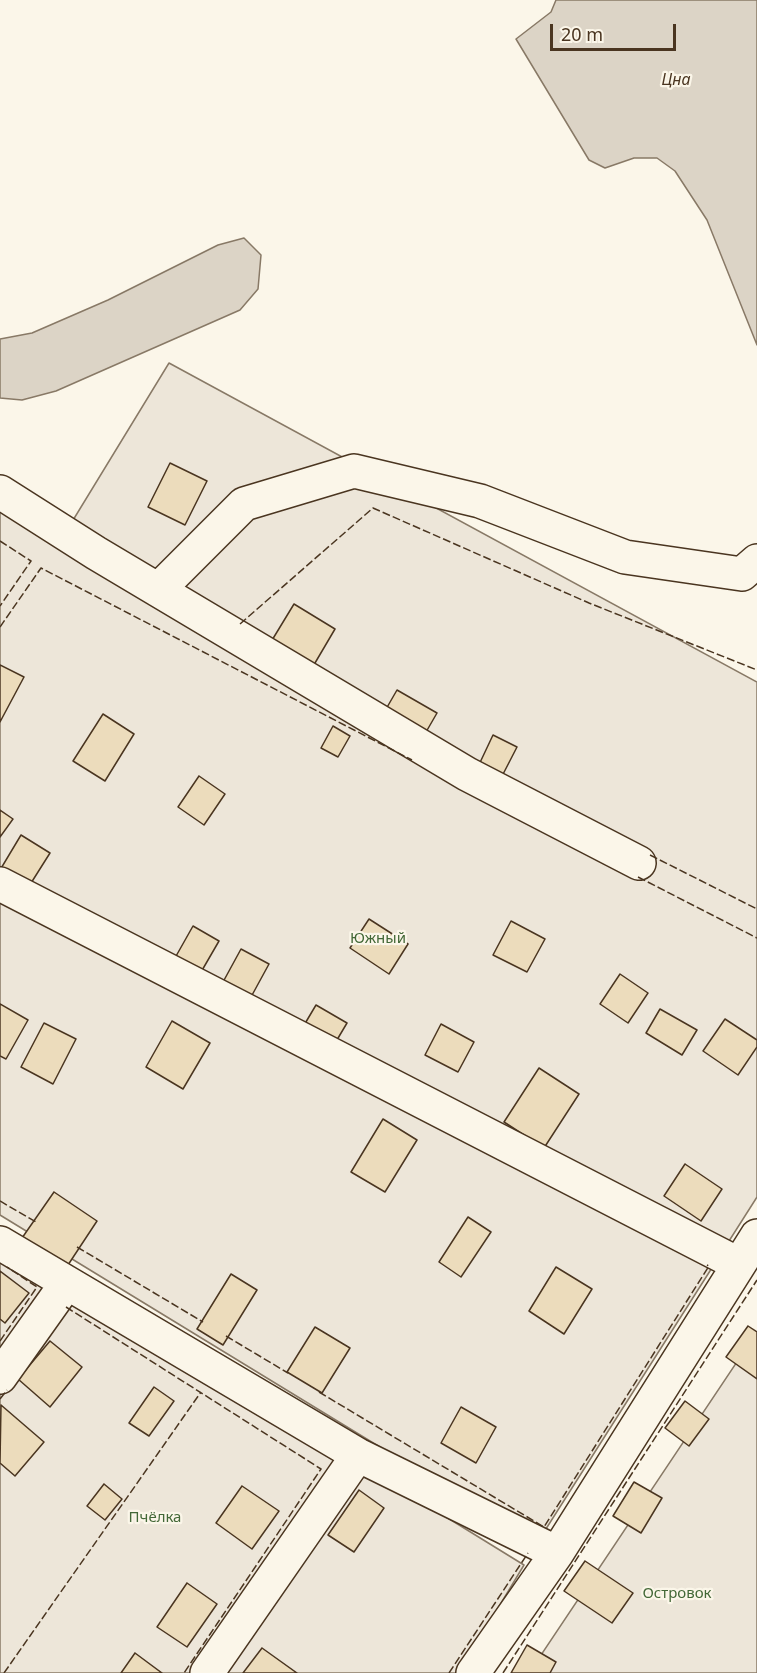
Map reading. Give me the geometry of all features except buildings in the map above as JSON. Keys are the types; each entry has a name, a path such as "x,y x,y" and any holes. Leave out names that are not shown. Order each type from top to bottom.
{"street":[{"path":"158,590 244,504 354,471 480,501 625,557 742,574 757,561"},
{"path":"0,492 158,590 467,774 639,863"},
{"path":"0,884 738,1264"},
{"path":"473,1673 557,1553 757,1236"},
{"path":"0,1243 358,1455 557,1553"},
{"path":"0,1377 66,1284"},
{"path":"207,1673 358,1455"}],"green space":[{"name":"Южный","path":"169,363 757,682 757,1197 537,1543 0,1215 0,495 67,530"},
{"name":"Пчёлка","path":"0,1242 524,1565 459,1673 0,1673"},
{"name":"Островок","path":"757,1332 757,1673 529,1673"}],"water":[{"name":"Цна","path":"556,0 757,0 757,345 707,220 675,171 657,158 634,158 605,168 589,160 516,39 551,12"},
{"path":"244,238 261,255 258,289 240,310 56,391 22,400 0,398 0,339 32,333 108,300 218,245"}],"fence":[{"path":"240,624 373,508 589,603 757,670"},
{"path":"0,541 31,561 0,606"},
{"path":"0,627 41,568 412,760"},
{"path":"650,855 757,909"},
{"path":"638,877 757,938"},
{"path":"0,1201 36,1222"},
{"path":"77,1247 203,1322"},
{"path":"319,1392 544,1527 709,1266 707,1265"},
{"path":"0,1341 37,1287 7,1267"},
{"path":"503,1673 757,1280"},
{"path":"66,1307 321,1469 184,1673"},
{"path":"226,1336 288,1373"},
{"path":"0,1399 7,1390"},
{"path":"4,1673 201,1392"},
{"path":"449,1673 528,1553"}]}
